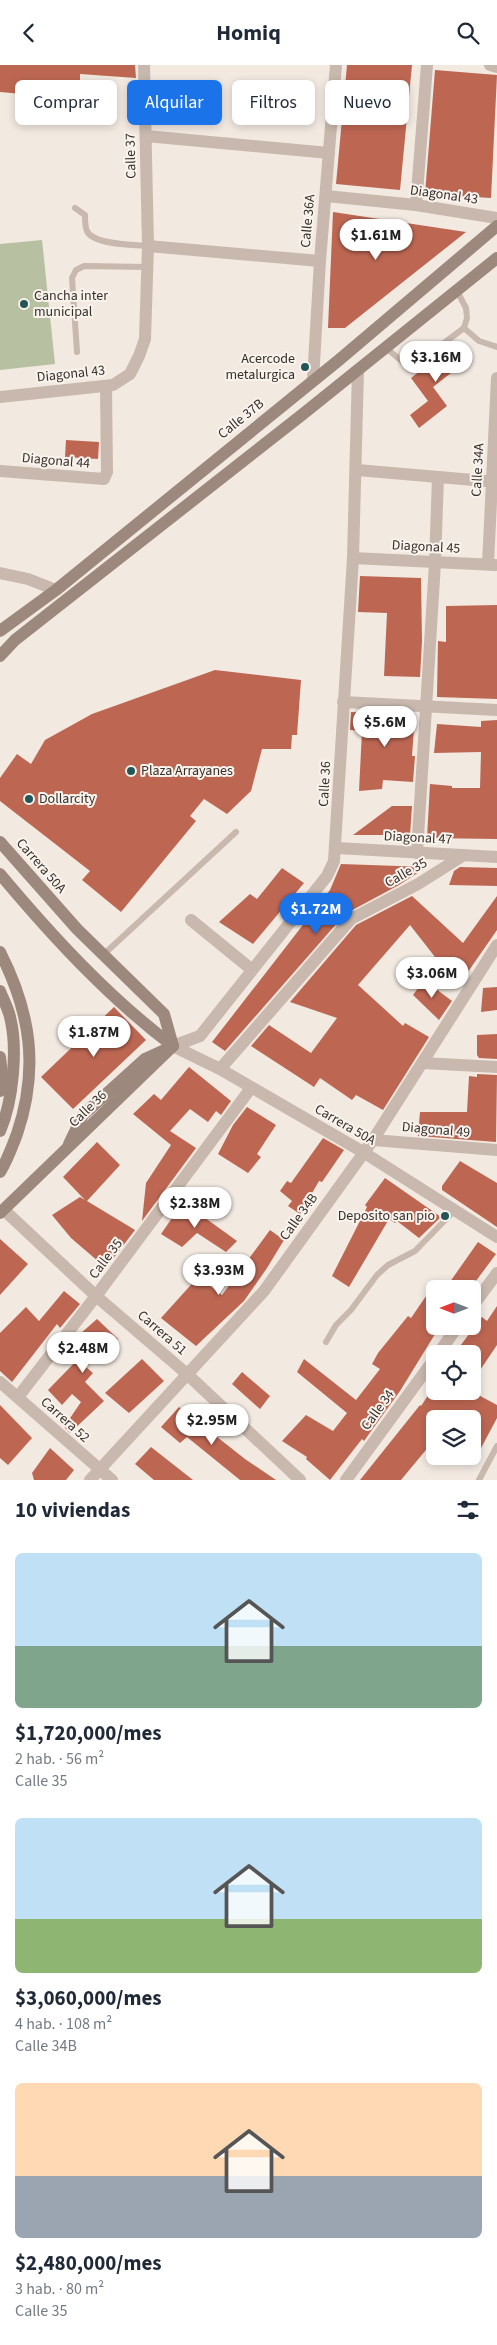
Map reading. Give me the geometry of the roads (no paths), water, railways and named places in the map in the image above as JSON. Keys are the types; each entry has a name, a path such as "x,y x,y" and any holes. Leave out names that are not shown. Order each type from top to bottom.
{"main road":[{"name":"Calle 37B","path":"0,631 56,590 313,380 497,226"},
{"path":"0,656 15,640 386,348 497,258"},
{"name":"Carrera 50A","path":"0,841 42,891 103,955 164,1014 173,1046"},
{"name":"Carrera 50A","path":"0,874 62,945 149,1028 173,1046"},
{"path":"0,952 14,980 24,1012 29,1039 30,1072 26,1108 0,1172"},
{"path":"0,991 10,1017 13,1067 4,1122 0,1131"},
{"name":"Calle 36","path":"2,1211 66,1151 83,1115 145,1059 173,1046"},
{"path":"0,1057 2,1075 0,1091"}],"street":[{"name":"Calle 37","path":"144,65 148,246"},
{"name":"Calle 36A","path":"313,380 320,261 336,65"},
{"path":"416,205 427,65"},
{"path":"490,65 497,67"},
{"path":"146,137 330,153"},
{"name":"Diagonal 43","path":"326,196 416,205 497,218"},
{"path":"148,246 320,261"},
{"name":"Diagonal 43","path":"0,397 113,385 130,374 145,339 148,246"},
{"name":"Calle 36","path":"173,1046 200,1036 251,969 327,876 334,861 337,848 353,558 357,470 358,370"},
{"name":"Calle 34A","path":"493,565 497,378"},
{"name":"Diagonal 44","path":"0,471 104,479 108,472 106,386"},
{"path":"357,470 495,482"},
{"name":"Calle 35","path":"417,853 435,563 438,477"},
{"name":"Diagonal 45","path":"353,558 493,565"},
{"path":"0,573 28,579 56,590"},
{"path":"344,702 497,710"},
{"name":"Diagonal 47","path":"337,848 497,857"},
{"name":"Calle 35","path":"220,1069 351,919 418,885 464,855"},
{"path":"191,921 251,969"},
{"name":"Calle 34B","path":"90,1480 264,1291 364,1152 424,1063 497,945"},
{"name":"Carrera 50A","path":"173,1046 220,1069 364,1152 497,1237"},
{"path":"424,1063 497,1067"},
{"name":"Calle 35","path":"18,1397 96,1297 251,1088"},
{"name":"Diagonal 49","path":"372,1140 497,1150"},
{"name":"Carrera 51","path":"2,1211 96,1297 187,1374 300,1480"},
{"path":"481,1295 497,1273"},
{"name":"Calle 34","path":"346,1480 426,1370"},
{"name":"Carrera 52","path":"0,1381 112,1480"}],"lane":[{"path":"75,208 85,215 88,233 93,238 113,243 148,246"},
{"path":"76,352 72,278 76,270 84,266 147,267"},
{"path":"386,348 403,363 414,363 424,359 464,328 467,318 466,308 456,291"},
{"path":"464,328 479,341 497,347"},
{"path":"103,955 236,832"},
{"path":"326,1342 336,1325 351,1310 377,1275 388,1265 415,1251 455,1210"},
{"path":"478,1480 497,1446"}],"place":[{"name":"Cancha inter municipal","path":"24,304"},
{"name":"Acercode metalurgica","path":"305,367"},
{"name":"Plaza Arrayanes","path":"131,771"},
{"name":"Dollarcity","path":"29,799"},
{"name":"Deposito san pio","path":"445,1216"}]}
